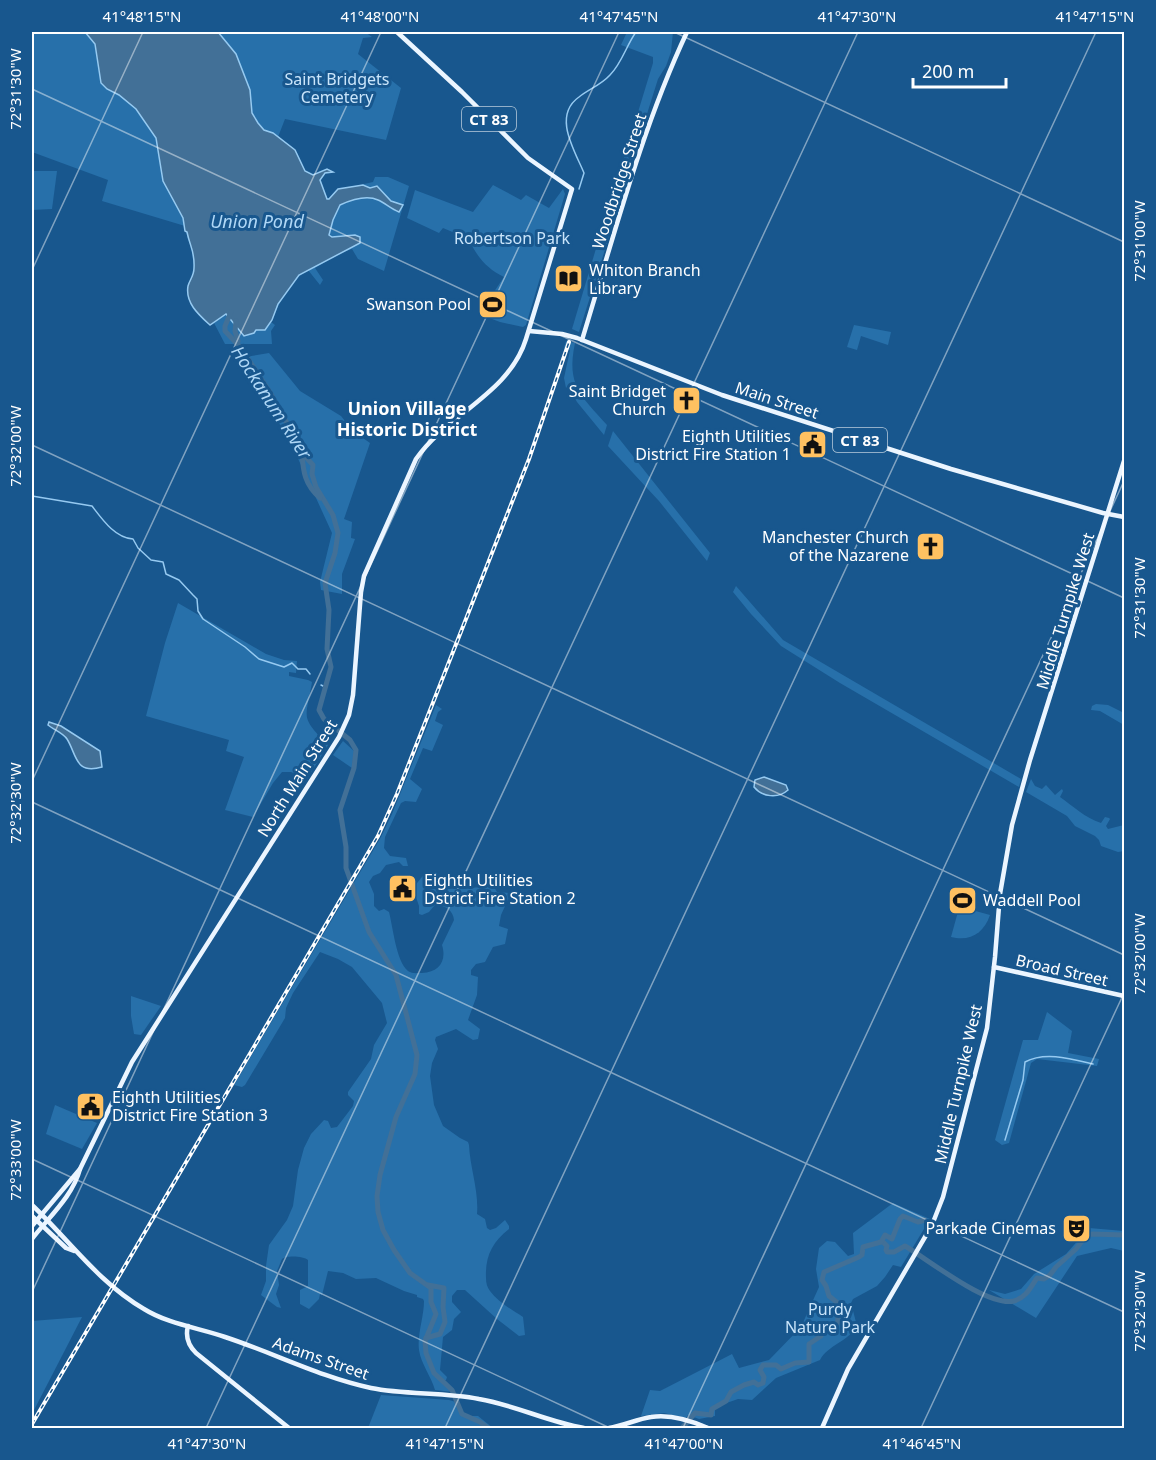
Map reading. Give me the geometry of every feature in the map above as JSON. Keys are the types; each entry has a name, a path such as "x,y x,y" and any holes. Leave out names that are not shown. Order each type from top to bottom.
{"main road":[{"name":"North Main Street","path":"80,1169 123,1079 141,1048 339,737 349,715 353,695 364,576 412,465 425,447 494,388 511,370 522,353 572,189 528,158 462,92 397,32"},
{"name":"Woodbridge Street","path":"582,340 664,81 687,32"},
{"name":"Main Street","path":"529,331 560,334 582,340 718,394 951,469 1107,514 1125,517"},
{"name":"Middle Turnpike West","path":"822,1428 848,1369 932,1225 943,1197 984,1040 994,967 1001,882 1012,825 1125,461"},
{"name":"Broad Street","path":"994,967 1125,996"},
{"path":"32,1226 34,1218 41,1214 80,1169"},
{"path":"32,1239 74,1185 80,1169"},
{"name":"Adams Street","path":"32,1205 69,1242 74,1251 119,1291 155,1315 231,1339 292,1363 359,1385 495,1402 559,1424 584,1428"},
{"name":"Adams Street","path":"34,1218 66,1248 74,1251"},
{"path":"188,1326 186,1331 188,1344 196,1353 289,1428"},
{"path":"609,1428 652,1417 668,1417 708,1428"}],"green space":[{"name":"Saint Bridgets Cemetery","path":"32,32 365,32 372,37 363,38 358,54 401,88 386,140 285,119 278,137 297,153 305,171 313,175 327,169 333,172 325,173 320,180 322,190 328,199 337,190 373,182 375,177 388,177 409,186 384,271 358,259 352,249 340,253 315,268 323,280 320,285 308,270 290,286 271,322 275,325 271,331 272,344 225,344 214,323 211,325 202,318 189,298 188,286 193,274 194,263 185,226 102,201 108,180 32,152"},
{"path":"627,32 673,32 671,52 658,79 617,209 609,207 653,63 653,57 621,45"},
{"path":"32,171 57,171 52,209 32,210"},
{"name":"Robertson Park","path":"493,185 521,200 526,195 549,208 563,189 565,194 526,325 523,327 479,314 504,277 483,261 469,239 443,228 439,233 407,218 415,190 473,212"},
{"path":"608,214 615,218 579,332 572,329"},
{"path":"854,325 891,332 888,345 861,336 857,350 847,347"},
{"path":"566,341 575,343 574,380 583,397 607,425 604,435 577,402 568,386 566,388 564,378 570,350 564,348"},
{"path":"269,353 300,391 341,416 353,431 370,443 344,519 352,522 351,538 355,539 342,574 342,594 321,590 320,582 332,533 290,441 239,358"},
{"path":"613,431 710,553 707,561 659,501 608,446"},
{"path":"736,586 783,640 1021,779 1019,787 781,646 733,592"},
{"path":"178,603 266,654 284,660 297,661 296,673 289,672 289,676 312,682 307,716 312,728 328,745 307,779 291,772 282,772 253,817 225,810 244,757 226,751 229,740 146,716"},
{"path":"1096,704 1108,705 1124,713 1124,725 1100,711 1091,710"},
{"path":"436,705 442,709 438,712 435,721 443,725 432,751 423,748 410,779 422,789 416,802 401,803 385,837 384,848 390,856 406,858 408,866 403,866 399,862 386,865 369,882 374,894 374,906 379,911 384,909 389,912 401,960 411,973 428,972 440,965 443,956 442,945 454,920 450,911 441,906 434,906 429,912 419,914 413,888 426,872 437,873 452,885 473,888 481,886 493,875 497,892 511,893 501,915 499,926 508,929 505,944 493,947 485,962 476,964 471,970 471,975 478,977 477,995 468,1020 480,1029 478,1039 473,1040 456,1029 436,1037 438,1049 430,1076 434,1105 443,1126 468,1142 477,1197 477,1214 485,1219 487,1228 490,1230 505,1220 509,1226 509,1229 498,1239 488,1257 486,1282 497,1299 523,1317 525,1335 519,1336 465,1290 457,1290 452,1296 452,1302 461,1312 454,1319 452,1330 443,1337 440,1370 447,1377 443,1381 453,1392 435,1390 422,1360 419,1344 424,1301 417,1295 376,1278 356,1279 343,1273 328,1271 322,1295 320,1294 319,1299 309,1309 300,1304 300,1290 308,1286 308,1260 295,1256 282,1259 277,1271 279,1285 276,1294 281,1308 261,1295 266,1281 269,1245 287,1220 293,1206 304,1148 311,1134 324,1120 328,1121 331,1128 337,1127 353,1106 354,1101 348,1092 371,1059 374,1045 387,1023 382,1003 352,967 320,952 293,993 286,1008 285,1018 245,1085 242,1087 234,1085 381,837"},
{"path":"343,741 354,751 352,768 333,755"},
{"path":"1031,779 1035,786 1042,789 1046,785 1055,795 1062,789 1060,797 1090,818 1101,823 1105,817 1109,818 1106,826 1108,829 1124,825 1124,851 1118,852 1101,846 1095,836 1075,826 1067,816 1026,792"},
{"path":"959,908 990,915 984,927 975,935 964,938 951,937"},
{"path":"131,996 161,1006 141,1035 134,1034"},
{"path":"1047,1012 1072,1031 1068,1053 1099,1059 1097,1066 1037,1059 1031,1063 1009,1143 1002,1145 995,1140 1023,1040 1038,1040"},
{"path":"55,1105 97,1123 82,1149 46,1134"},
{"name":"Purdy Nature Park","path":"893,1203 930,1219 901,1267 893,1265 877,1286 853,1299 851,1303 857,1326 849,1336 828,1350 820,1360 776,1378 752,1400 738,1399 715,1407 715,1416 699,1419 688,1415 686,1418 664,1413 641,1416 650,1390 660,1391 732,1354 739,1368 769,1360 801,1327 819,1287 816,1269 819,1248 827,1241 835,1242 848,1256 854,1254 853,1233"},
{"path":"1089,1228 1124,1231 1124,1251 1111,1248 1077,1256 1036,1318 989,1290 1005,1294 1021,1289 1034,1274 1066,1254"},
{"path":"82,1317 32,1414 32,1321"},
{"path":"381,1395 456,1402 465,1416 478,1416 493,1428 368,1428"}],"water":[{"name":"Union Pond","path":"85,32 218,32 236,54 250,90 252,113 258,123 264,130 273,133 295,150 305,171 313,175 327,169 333,172 325,173 320,180 327,199 338,189 363,185 370,188 377,186 391,201 403,205 399,212 378,200 364,198 340,205 329,235 332,237 355,235 360,237 360,243 299,275 278,304 265,330 256,330 244,336 226,314 210,325 194,308 189,298 188,286 194,271 193,253 183,218 163,181 156,138 136,109 101,83 95,44"},
{"path":"49,722 61,726 100,751 102,767 93,769 82,766 67,739 48,725"},
{"path":"764,777 786,785 788,790 775,796 761,793 754,787 755,780"}],"waterway":[{"path":"579,189 584,173 568,134 567,114 571,105 579,97 603,82 614,70 636,32"},
{"name":"Hockanum River","path":"231,312 225,331 241,348 295,434 303,454 313,465 312,474 316,487 333,515 338,533 335,553 325,583 329,610 327,649 331,667 319,710 324,719 350,740 356,750 354,768 340,810 346,847 346,868 369,932 396,975 417,1055 415,1074 396,1117 380,1175 377,1196 378,1212 383,1230 410,1273 431,1288 431,1302 436,1314 425,1341 426,1353 434,1373 452,1390 462,1414 488,1428"},
{"path":"236,321 235,331 238,341"},
{"path":"302,453 306,478 320,498"},
{"path":"32,496 92,506 115,532 133,539 138,548 151,560 163,562 166,574 179,580 197,599 198,611 203,619 259,659 284,667 292,663 298,669 306,669 310,674"},
{"name":"Hockanum River","path":"321,685 325,687"},
{"path":"1005,1140 1023,1080 1025,1062 1050,1056 1093,1064"},
{"path":"682,1428 695,1413 711,1415 712,1409 726,1401 731,1392 754,1382 758,1385 763,1383 764,1377 760,1370 763,1365 776,1365 781,1369 795,1363 809,1362 809,1344 821,1336 819,1328 823,1326 833,1329 838,1320 839,1304 829,1296 822,1280 824,1272 859,1257 862,1255 863,1247 881,1242 885,1235 892,1239 903,1216 918,1222 925,1220"},
{"path":"882,1241 887,1246 887,1252 894,1252 905,1246 974,1290 1003,1301 1014,1301 1025,1295 1037,1278 1044,1279 1050,1275 1086,1236 1092,1234 1124,1235"},
{"path":"426,1338 440,1334 445,1322 444,1288 428,1285"}],"railway":[{"path":"32,1424 378,836 397,794 529,459 569,342"}],"place":[{"name":"Whiton Branch Library","path":"568,279"},
{"name":"Swanson Pool","path":"492,304"},
{"name":"Saint Bridget Church","path":"687,400"},
{"name":"Eighth Utilities District Fire Station 1","path":"812,445"},
{"name":"Manchester Church of the Nazarene","path":"930,546"},
{"name":"Eighth Utilities Dstrict Fire Station 2","path":"403,889"},
{"name":"Waddell Pool","path":"962,900"},
{"name":"Eighth Utilities District Fire Station 3","path":"91,1106"},
{"name":"Parkade Cinemas","path":"1077,1228"}],"district":[{"name":"Union Village Historic District","path":"407,418"}]}
